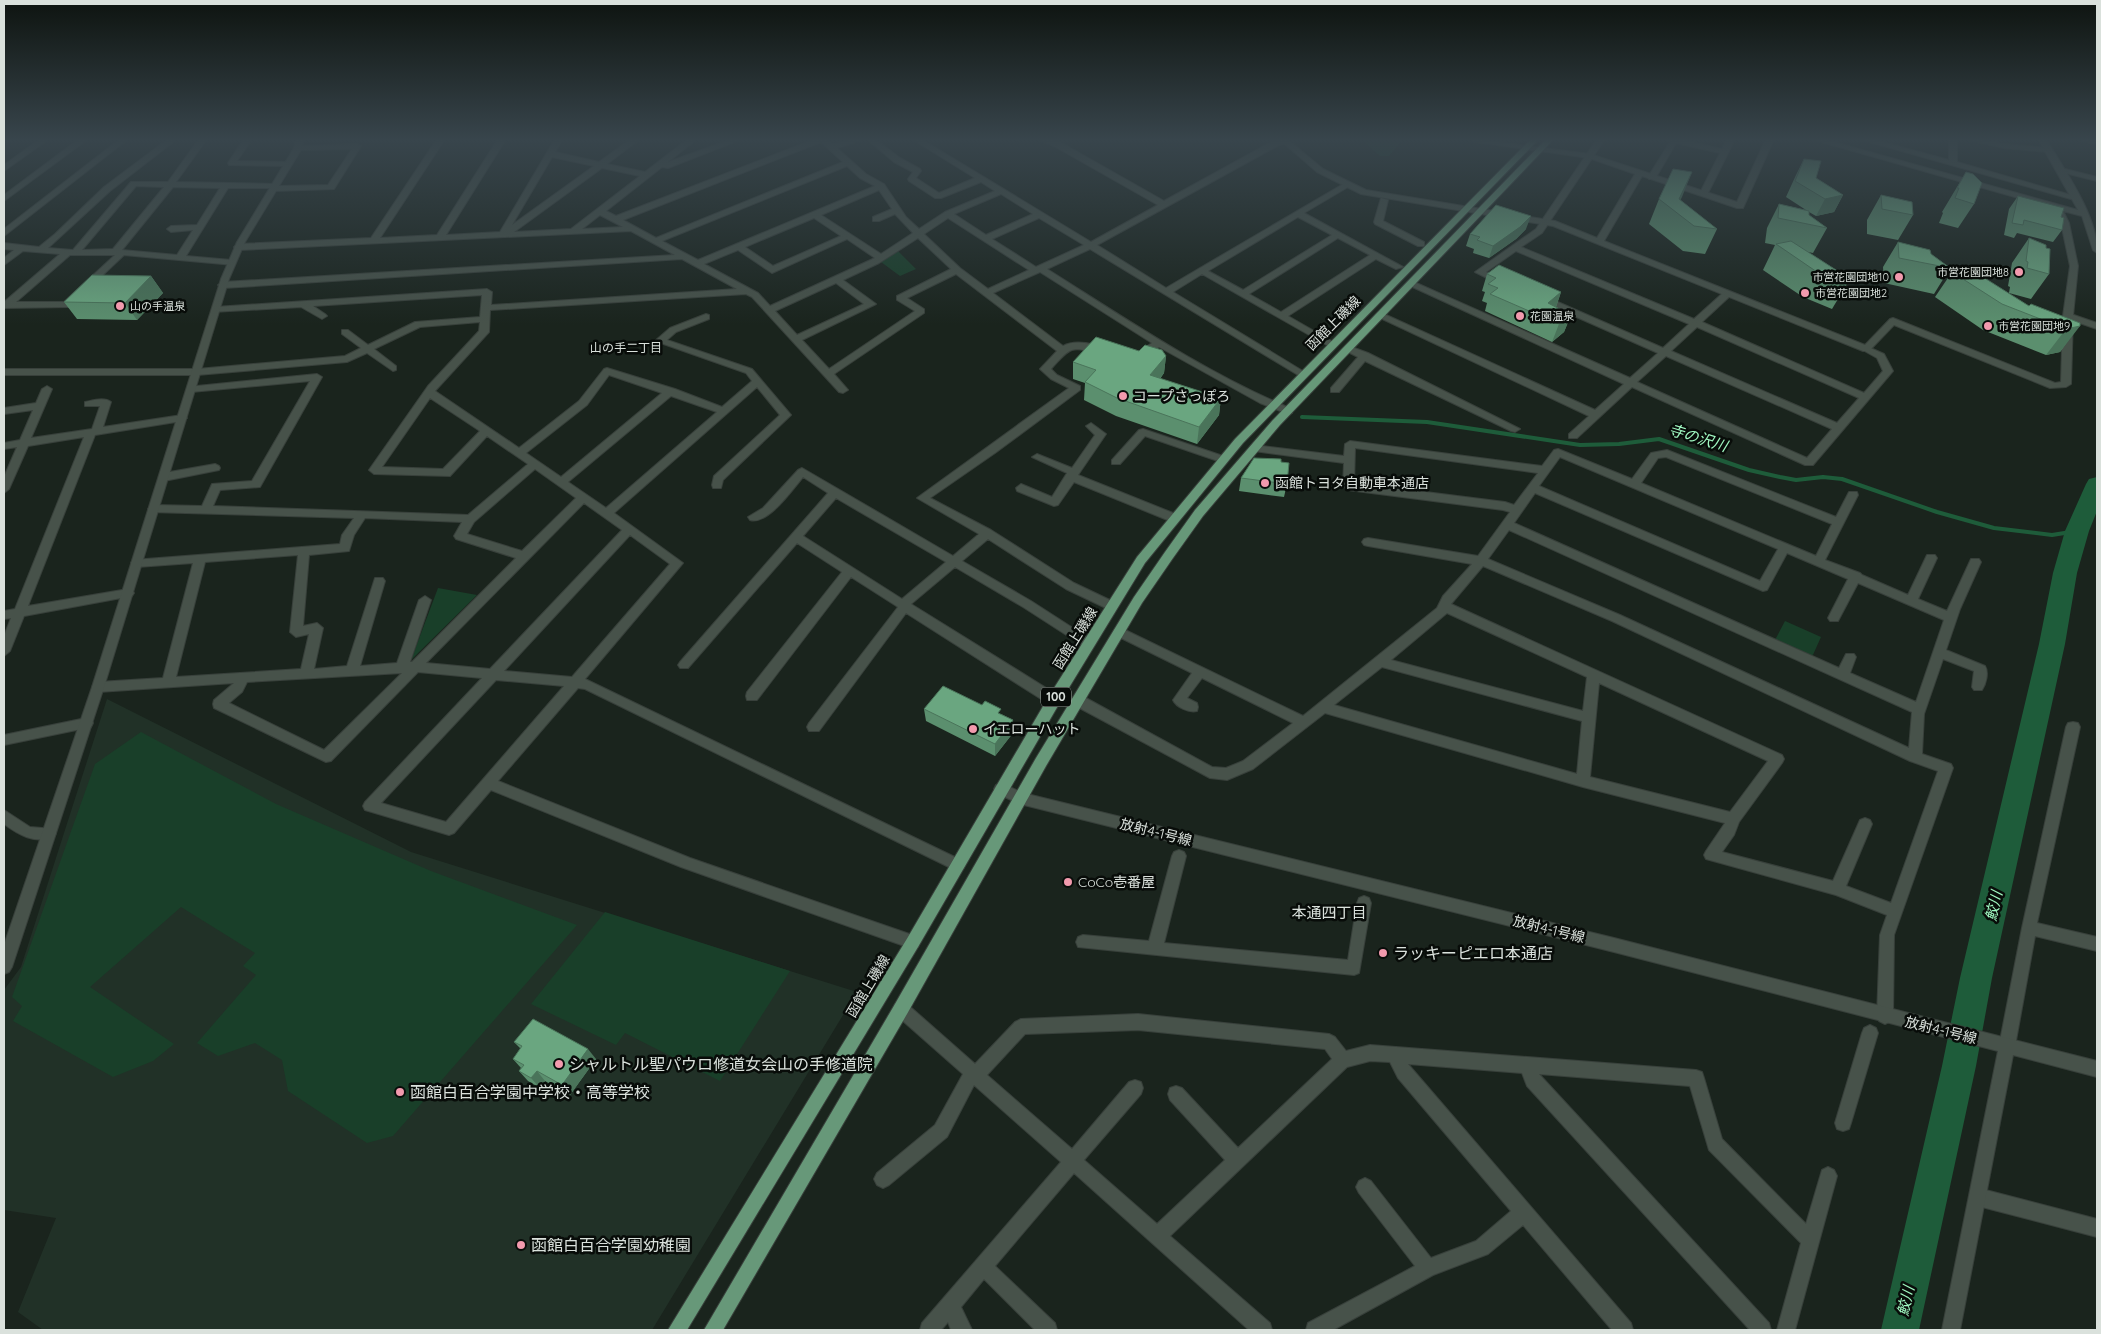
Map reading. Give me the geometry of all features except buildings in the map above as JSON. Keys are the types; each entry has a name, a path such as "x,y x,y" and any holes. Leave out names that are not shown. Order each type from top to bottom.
{"main road":[{"name":"函館上磯線","path":"677,1330 913,942 1054,700 1141,560 1222,459 1475,201"},
{"name":"函館上磯線","path":"713,1330 901,1008 1020,798 1138,600 1199,513 1254,448 1381,316 1487,201"}],"street":[{"path":"4,233 45,201"},
{"path":"40,250 58,236 94,201"},
{"path":"6,305 71,253 118,201"},
{"path":"6,305 66,305 119,252 158,201"},
{"path":"180,258 215,201"},
{"path":"4,967 98,687 223,285 238,247 266,201"},
{"path":"374,241 400,201"},
{"path":"439,239 463,201"},
{"path":"505,234 504,231 521,201"},
{"path":"505,234 551,201"},
{"path":"574,232 613,201"},
{"path":"614,220 662,201"},
{"path":"655,241 753,201"},
{"path":"698,264 844,201"},
{"path":"891,201 918,234 956,270 1061,349"},
{"path":"769,310 881,258 948,214 978,201"},
{"path":"1019,201 1303,375"},
{"path":"1158,201 1163,204"},
{"path":"986,293 1090,245 1168,201"},
{"path":"1166,292 1317,201"},
{"path":"1384,201 1378,222 1421,244"},
{"path":"1409,201 1546,223 1599,242 1866,349 1881,356 1888,371 1809,463 1411,284"},
{"path":"1514,287 1479,272 1539,231 1560,201"},
{"path":"1599,242 1623,201"},
{"path":"1727,201 1740,206 1742,201"},
{"path":"2040,201 2084,214"},
{"path":"2077,201 2084,214 2097,250"},
{"path":"1866,349 1893,321 2054,386 2066,384 2068,316 2074,266 2065,223 2057,206"},
{"path":"876,219 897,210"},
{"path":"600,211 748,291 769,310 843,390"},
{"path":"814,214 881,258"},
{"path":"948,214 985,239 1159,343 1273,405 1288,411"},
{"path":"985,239 1040,214"},
{"path":"1297,214 1399,267"},
{"path":"171,229 199,227"},
{"path":"238,247 631,229"},
{"path":"1243,294 1337,235"},
{"path":"739,247 772,270 847,236"},
{"path":"4,246 71,253 119,252 231,263"},
{"path":"1514,247 1865,397"},
{"path":"4,262 21,248"},
{"path":"1282,316 1376,255"},
{"path":"223,285 682,256"},
{"path":"828,374 921,311 900,298 956,270"},
{"path":"1202,271 1332,345"},
{"path":"797,340 871,304 836,279"},
{"path":"4,372 197,372 347,359 418,324 486,314 748,291"},
{"path":"215,310 488,292 484,332 429,392 374,470 446,473 486,431"},
{"path":"1532,294 1839,428"},
{"path":"1573,436 1727,294"},
{"path":"303,304 322,316"},
{"path":"1381,316 1596,415"},
{"path":"2068,316 2097,326"},
{"path":"706,317 673,330 660,341 749,371 786,415 718,479 717,485"},
{"path":"345,332 394,368"},
{"path":"1129,361 1159,343"},
{"path":"1112,355 1078,344 1061,349 1045,368 1054,376 1076,388 991,451 922,498 987,533 1070,586 1112,606"},
{"path":"1349,348 1515,428"},
{"path":"1335,390 1365,355"},
{"path":"520,453 583,403 607,371 671,391 725,411"},
{"path":"191,389 317,377 256,484 216,487 206,511"},
{"path":"607,513 758,381"},
{"path":"4,489 24,443 25,436 47,389"},
{"path":"562,482 671,391"},
{"path":"429,392 583,496 677,563 449,829 370,806 629,529"},
{"path":"4,651 106,402 89,404"},
{"path":"4,411 38,406"},
{"path":"4,446 182,418"},
{"path":"1021,488 1054,502 1101,434 1091,426"},
{"path":"1116,462 1142,432 1222,459"},
{"path":"1518,511 1504,506 1348,486 1350,444 1545,470"},
{"path":"1254,448 1349,460"},
{"path":"1079,700 1210,772 1227,774 1248,765 1442,611 1447,599 1481,561 1558,452 1856,576 1951,618"},
{"path":"1634,485 1655,455 1667,453 1838,522"},
{"path":"1036,457 1174,518"},
{"path":"524,556 460,536 470,519 535,464"},
{"path":"164,477 215,468"},
{"path":"754,517 767,510 802,472 1088,644"},
{"path":"1533,488 1763,587 1785,547"},
{"path":"684,665 836,492"},
{"path":"1819,561 1853,495"},
{"path":"243,678 238,688 219,704 326,757 408,668 583,496"},
{"path":"154,509 362,514 470,519"},
{"path":"137,563 344,548 348,535 362,514"},
{"path":"1508,525 1919,709"},
{"path":"814,727 904,605 987,533"},
{"path":"797,538 1054,700"},
{"path":"1368,542 1481,561 1616,618 1946,768 1887,935 1885,1016"},
{"path":"304,552 296,632 317,628 306,674"},
{"path":"1912,600 1931,558"},
{"path":"168,682 200,559"},
{"path":"1916,756 1919,709 1938,652 1975,562"},
{"path":"752,696 849,571"},
{"path":"1834,618 1856,576"},
{"path":"352,671 379,581"},
{"path":"4,615 128,593"},
{"path":"408,668 425,600"},
{"path":"1444,606 1777,759 1733,819 1729,831 1711,855 1837,889 1896,912"},
{"path":"1119,632 1304,722"},
{"path":"1938,652 1981,669 1978,687"},
{"path":"1843,675 1850,658"},
{"path":"1380,662 1588,717"},
{"path":"98,687 408,668 493,673 574,682 588,685 958,865"},
{"path":"1192,707 1179,700 1199,672"},
{"path":"1583,781 1593,675"},
{"path":"1322,707 1583,781 1733,819"},
{"path":"4,740 86,723"},
{"path":"1950,1330 1978,1197 2028,928 2073,727"},
{"path":"488,783 686,863 913,942"},
{"name":"放射4-1号線","path":"1001,789 1020,798 2097,1069"},
{"path":"4,816 27,833 49,833"},
{"path":"1837,889 1865,824"},
{"path":"1155,948 1179,856"},
{"path":"1083,942 1354,968 1364,903"},
{"path":"2028,928 2097,944"},
{"path":"901,1008 1263,1330"},
{"path":"883,1180 942,1131 975,1072 1021,1027 1138,1022 1329,1042 1343,1060"},
{"path":"1843,1123 1870,1033"},
{"path":"1158,1235 1343,1060 1370,1053 1696,1078 1715,1144 1811,1241"},
{"path":"1395,1056 1404,1072 1624,1330"},
{"path":"1528,1066 1533,1080 1762,1330"},
{"path":"929,1330 1135,1088"},
{"path":"1176,1094 1237,1160"},
{"path":"1786,1330 1828,1176"},
{"path":"1365,1187 1428,1268"},
{"path":"1978,1197 2097,1228"},
{"path":"1315,1330 1428,1268 1482,1248 1524,1212"},
{"path":"984,1267 1048,1330"},
{"path":"951,1305 957,1323 963,1330"}],"shaded area":[{"name":"函館白百合学園中学校・高等学校","path":"107,699 411,852 857,992 652,1330 43,1330 18,1312 56,1218 4,1210 4,990 21,967"}],"green space":[{"path":"898,251 916,269 900,276 881,262"},
{"path":"438,588 477,595 411,660"},
{"path":"1785,621 1821,637 1812,657 1775,640"},
{"path":"141,732 276,804 431,871 577,925 393,1136 367,1143 288,1091 282,1060 255,1043 218,1056 197,1043 256,975 243,966 255,953 181,907 90,987 174,1044 153,1061 113,1077 13,1021 22,1006 12,997 95,764"},
{"path":"605,912 790,971 720,1081 625,1033 616,1045 531,1004"}],"waterway":[{"name":"寺の沢川","path":"1302,417 1427,422 1580,445 1619,444 1659,439 1749,470 1780,477 1796,480 1823,477 1842,479 1937,512 1994,528 2052,535 2077,531"},
{"name":"鮫川","path":"1900,1330 1959,1066 1976,978 2052,644 2065,573 2077,531 2097,484"}],"place":[{"name":"市営花園団地8","path":"2019,272"},
{"name":"市営花園団地10","path":"1899,277"},
{"name":"市営花園団地2","path":"1805,293"},
{"name":"山の手温泉","path":"120,306"},
{"name":"花園温泉","path":"1520,316"},
{"name":"市営花園団地9","path":"1988,326"},
{"name":"コープさっぽろ","path":"1123,396"},
{"name":"函館トヨタ自動車本通店","path":"1265,483"},
{"name":"イエローハット","path":"973,729"},
{"name":"CoCo壱番屋","path":"1068,882"},
{"name":"ラッキーピエロ本通店","path":"1383,953"},
{"name":"シャルトル聖パウロ修道女会山の手修道院","path":"559,1064"},
{"name":"函館白百合学園中学校・高等学校","path":"400,1092"},
{"name":"函館白百合学園幼稚園","path":"521,1245"}],"district":[{"name":"山の手二丁目","path":"626,348"},
{"name":"本通四丁目","path":"1329,913"}]}
